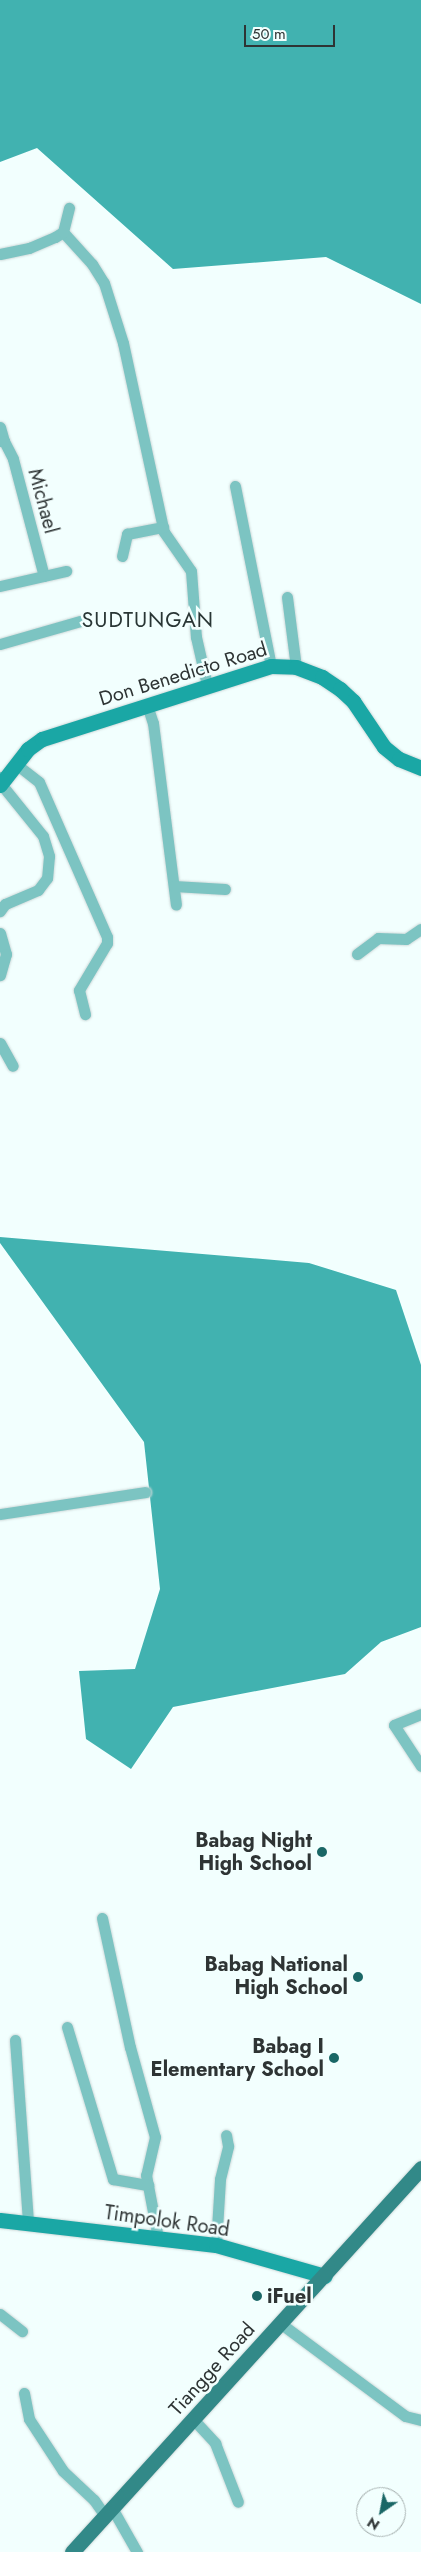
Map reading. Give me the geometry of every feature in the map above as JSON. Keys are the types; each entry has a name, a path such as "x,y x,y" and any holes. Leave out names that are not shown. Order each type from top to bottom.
{"main road":[{"name":"Tiangge Road","path":"72,2552 325,2276 421,2168"}],"street":[{"path":"63,232 69,208"},
{"path":"0,254 29,248 63,232"},
{"path":"63,232 92,264 104,283 123,343 163,527 191,571 196,637 206,685"},
{"name":"Michael","path":"0,427 2,441 13,459 44,576"},
{"path":"235,486 271,666"},
{"path":"122,556 128,534 163,527"},
{"path":"0,586 66,571"},
{"path":"287,597 296,667"},
{"path":"0,644 80,621"},
{"name":"Don Benedicto Road","path":"0,782 42,740 206,685 271,666 296,667 322,677 340,688 353,701 384,747 399,758 421,768"},
{"path":"147,705 153,723 176,905"},
{"path":"16,764 39,782 107,938 108,943 79,990 85,1014"},
{"path":"0,782 43,836 49,856 47,878 38,890 5,904 0,911"},
{"path":"174,886 225,889"},
{"path":"358,954 378,938 406,939 421,929"},
{"path":"0,933 6,954 0,975"},
{"path":"0,1043 13,1066"},
{"path":"0,1514 145,1492"},
{"path":"421,1714 394,1725 421,1766"},
{"path":"102,1918 130,2047 155,2137 146,2175 158,2238"},
{"path":"66,2027 113,2179 148,2185"},
{"path":"16,2040 28,2222"},
{"path":"216,2246 220,2179 228,2146 226,2135"},
{"name":"Timpolok Road","path":"0,2220 216,2246 325,2276"},
{"path":"0,2314 22,2331"},
{"path":"280,2323 405,2416 421,2420"},
{"path":"24,2393 29,2420 63,2471 109,2512 137,2552"},
{"path":"193,2420 215,2443 238,2502"}],"water":[{"path":"0,0 421,0 421,304 326,257 173,269 37,148 0,162"},
{"path":"0,1237 309,1263 396,1290 421,1365 421,1627 381,1642 345,1674 173,1707 131,1769 86,1739 79,1671 135,1669 160,1589 144,1442 0,1243"}],"place":[{"name":"Babag Night High School","path":"322,1852"},
{"name":"Babag National High School","path":"358,1977"},
{"name":"Babag I Elementary School","path":"334,2058"},
{"name":"iFuel","path":"257,2296"}],"district":[{"name":"SUDTUNGAN","path":"148,620"}]}
